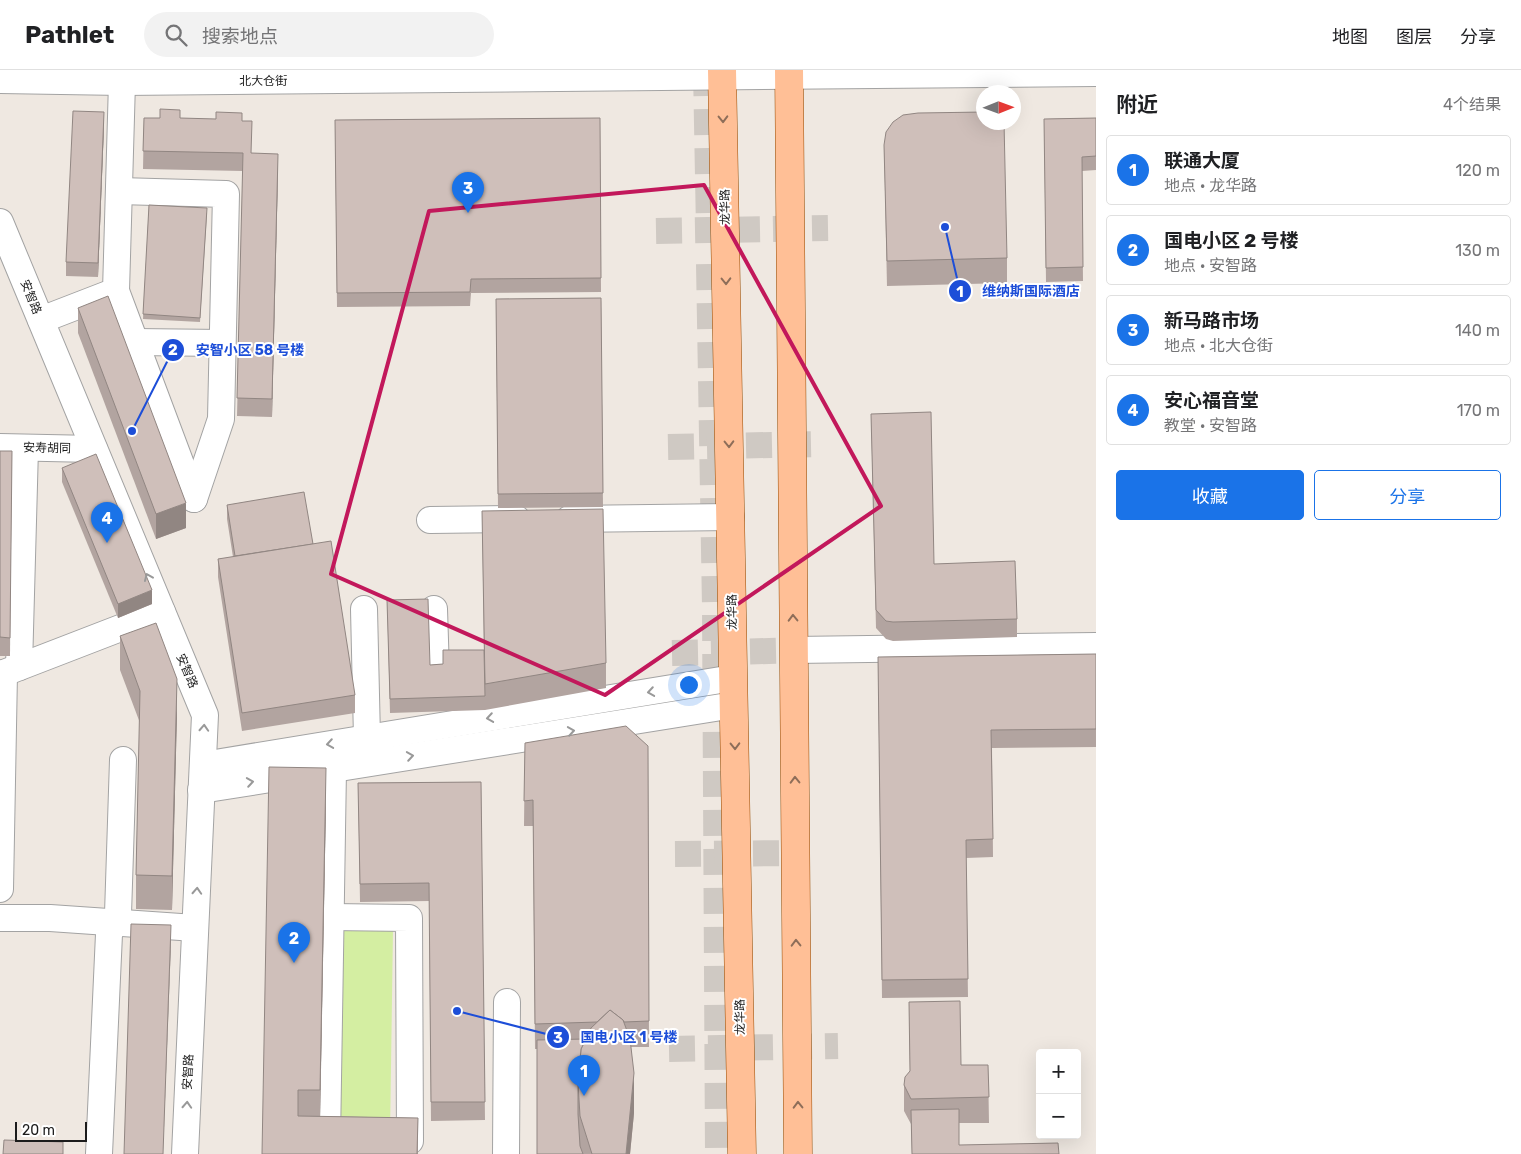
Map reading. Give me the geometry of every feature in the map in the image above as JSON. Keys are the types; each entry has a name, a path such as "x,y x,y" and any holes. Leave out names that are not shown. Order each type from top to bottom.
{"main road":[{"path":"789,73 798,1154"},
{"name":"龙华路","path":"722,74 742,1154"}],"street":[{"name":"北大仓街","path":"0,80 122,82 789,73 1096,74"},
{"path":"119,191 226,194 221,419 194,499 116,291 122,82"},
{"name":"安智路","path":"0,222 205,715 184,1154"},
{"path":"41,320 116,291"},
{"path":"135,342 222,343"},
{"path":"0,889 8,672 13,447"},
{"name":"安寿胡同","path":"13,447 94,449"},
{"path":"430,520 731,517"},
{"path":"364,609 369,751"},
{"path":"434,609 436,672"},
{"path":"8,672 162,612"},
{"path":"794,650 1096,646"},
{"path":"202,777 734,692"},
{"path":"202,777 333,769 369,751"},
{"path":"99,1154 109,934 118,914 123,760"},
{"path":"331,918 409,918 410,1141 327,1141 333,769"},
{"path":"0,918 50,918 195,928"},
{"path":"506,1154 507,1002"}],"highlighted area":[{"path":"704,185 881,506 605,695 331,574 429,211"}],"green space":[{"path":"339,929 393,929 390,1136 337,1135"}],"building":[{"path":"160,109 180,110 180,118 216,119 216,112 242,113 242,121 252,121 251,153 278,154 272,399 237,398 243,153 143,151 144,118 160,118"},
{"path":"73,111 104,112 98,263 66,262"},
{"path":"976,112 976,130 1004,130 1007,258 887,261 884,145 886,132 893,122 903,115"},
{"path":"600,118 601,278 471,279 470,292 337,293 335,120"},
{"path":"1096,118 1096,156 1082,157 1083,267 1046,268 1044,119"},
{"path":"149,205 207,208 200,318 143,314"},
{"path":"108,296 186,503 156,514 78,308"},
{"path":"601,298 603,493 498,494 496,299"},
{"path":"931,412 934,564 1015,561 1017,619 893,622 886,621 876,610 871,414"},
{"path":"0,451 12,451 10,638 0,637"},
{"path":"96,454 152,590 118,604 62,468"},
{"path":"304,492 313,544 235,556 227,505"},
{"path":"603,509 606,663 485,684 482,511"},
{"path":"331,541 355,695 242,713 218,559"},
{"path":"428,599 430,665 443,664 443,650 484,650 485,696 390,699 387,600"},
{"path":"156,623 177,679 172,876 136,875 140,691 120,636"},
{"path":"1096,654 1096,729 991,730 993,839 966,840 968,979 882,980 878,657"},
{"path":"626,726 648,746 649,1021 624,1022 610,1010 597,1022 535,1024 533,800 524,801 525,743"},
{"path":"269,767 326,768 320,1090 298,1090 298,1116 418,1118 417,1154 262,1154"},
{"path":"481,782 485,1102 431,1102 429,883 360,884 358,783"},
{"path":"131,924 171,925 163,1154 124,1154"},
{"path":"960,1001 961,1065 988,1065 989,1097 911,1099 904,1085 905,1077 910,1071 909,1002"},
{"path":"610,1010 623,1020 630,1039 634,1073 626,1154 592,1154 580,1116 578,1083 581,1049 591,1028"},
{"path":"586,1039 581,1049 578,1083 580,1146 583,1154 537,1154 537,1040"},
{"path":"959,1109 959,1145 1058,1143 1059,1154 912,1154 911,1110"},
{"path":"4,1140 63,1142 63,1154 3,1154"}],"tunnel":[{"path":"706,70 709,230"},
{"path":"656,231 828,228"},
{"path":"709,264 715,607 718,1154"},
{"path":"668,447 820,444"},
{"path":"672,653 817,650"},
{"path":"675,854 808,853"},
{"path":"669,1049 838,1046"}],"place":[{"name":"新马路市场","path":"468,213"},
{"name":"维纳斯国际酒店","path":"945,227"},
{"name":"安智小区 58 号楼","path":"132,431"},
{"name":"安心福音堂","path":"107,543"},
{"name":"国电小区 2 号楼","path":"294,963"},
{"name":"国电小区 1 号楼","path":"457,1011"},
{"name":"联通大厦","path":"584,1096"}]}
